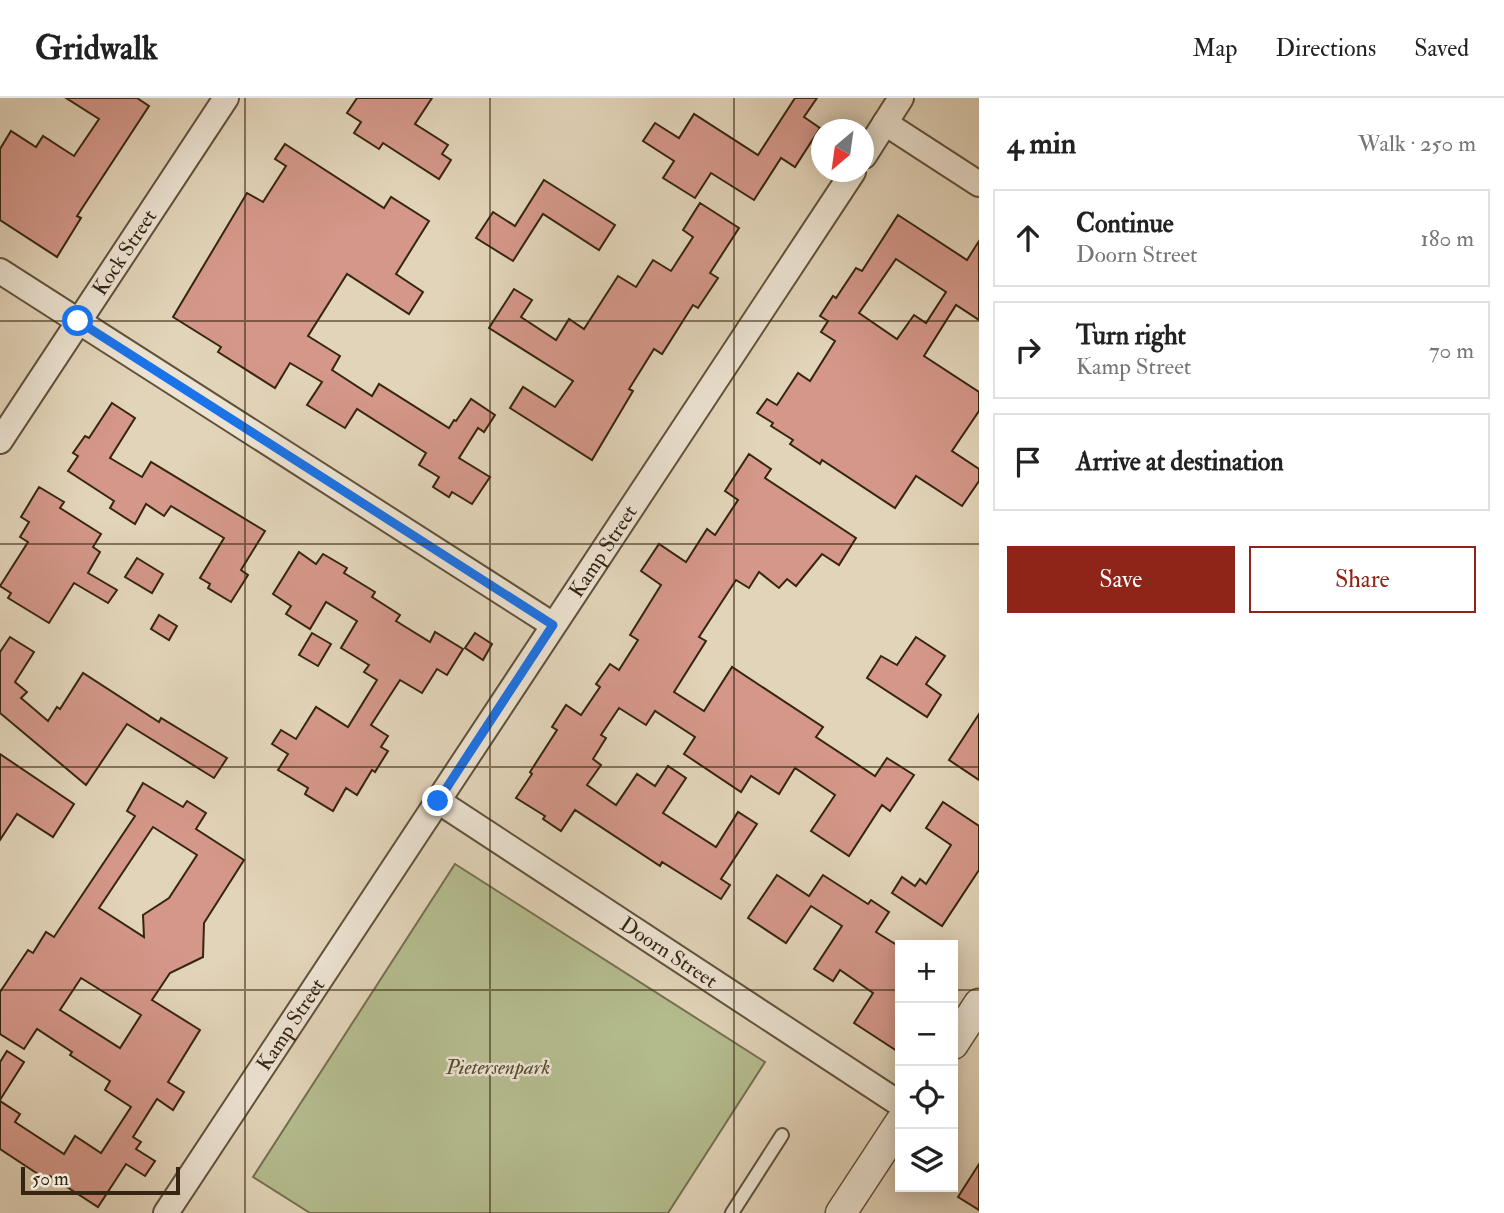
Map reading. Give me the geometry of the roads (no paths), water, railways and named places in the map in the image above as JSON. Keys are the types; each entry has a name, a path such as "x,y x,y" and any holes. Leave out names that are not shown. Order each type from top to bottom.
{"street":[{"name":"Kock Street","path":"0,441 226,98"},
{"path":"874,140 901,98"},
{"path":"885,123 979,184"},
{"name":"Kamp Street","path":"166,1213 846,182"},
{"path":"0,271 553,625"},
{"name":"Doorn Street","path":"438,801 895,1101"},
{"path":"958,1036 979,1004"},
{"path":"841,1213 897,1129"}],"lane":[{"path":"732,1213 782,1135"}],"park label":[{"name":"Pietersenpark","path":"498,1067"}]}
